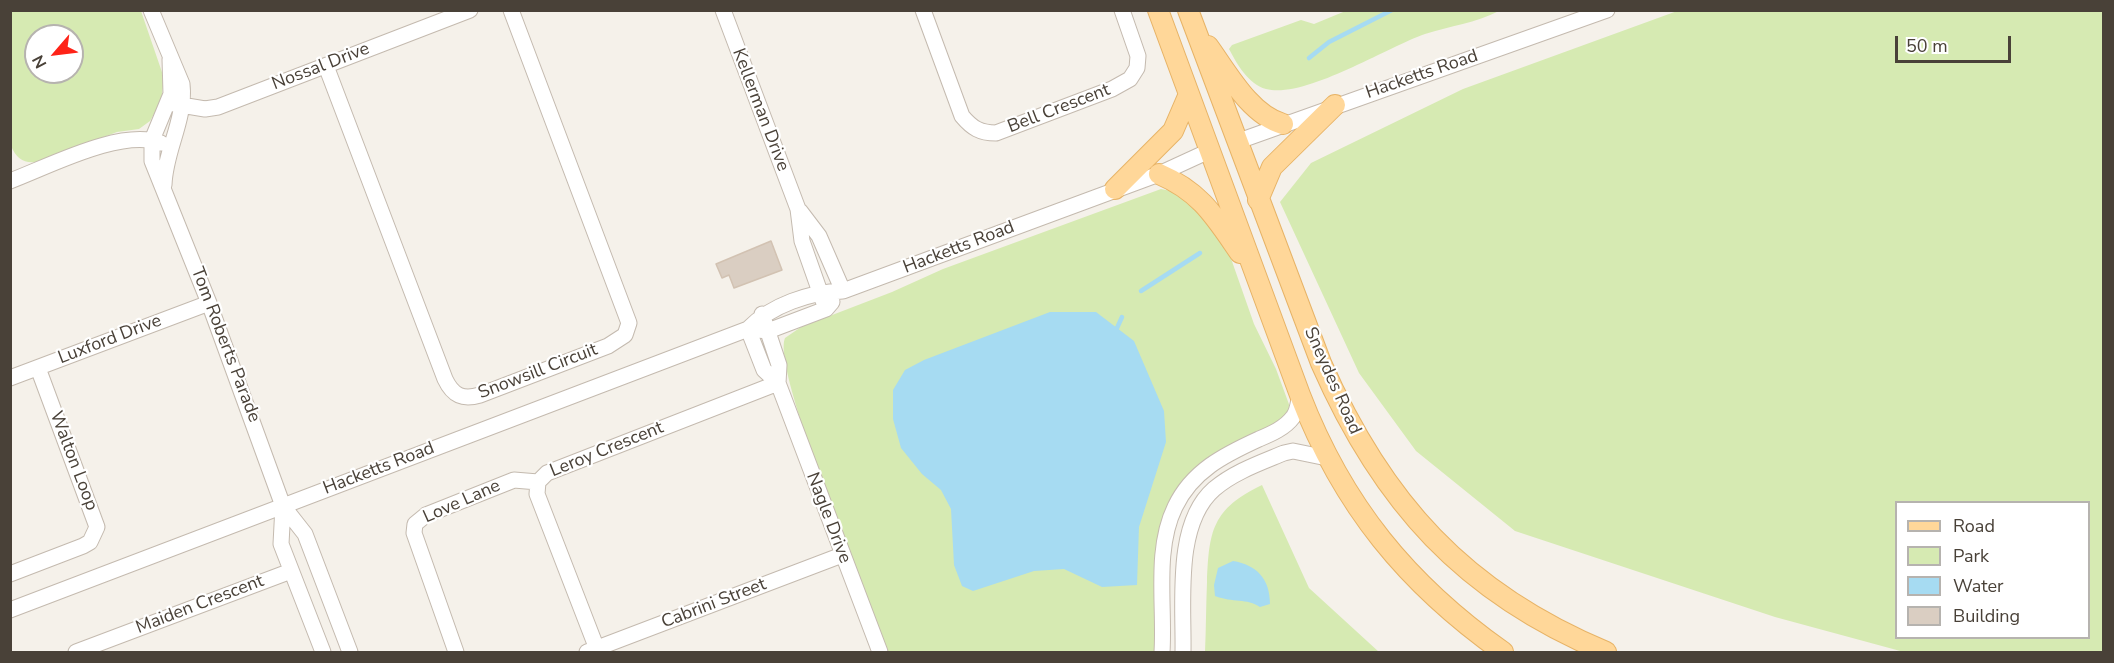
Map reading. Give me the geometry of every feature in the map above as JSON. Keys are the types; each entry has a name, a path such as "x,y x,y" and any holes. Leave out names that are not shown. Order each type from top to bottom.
{"main road":[{"name":"Sneydes Road","path":"1158,10 1300,395 1327,458 1353,502 1387,549 1442,605 1503,652"},
{"name":"Sneydes Road","path":"1191,18 1258,200 1345,417 1380,474 1411,514 1452,557 1503,597 1550,626 1606,652"},
{"path":"1191,18 1256,108 1270,121 1283,124"},
{"path":"1115,189 1173,131 1190,94"},
{"path":"1258,200 1272,167 1335,105"},
{"path":"1209,151 1236,142"},
{"path":"1159,174 1194,193 1258,280"}],"street":[{"name":"Tom Roberts Parade","path":"151,10 170,59 176,104 164,166 164,185"},
{"name":"Nossal Drive","path":"176,104 205,109 218,107 470,10"},
{"name":"Snowsill Circuit","path":"326,66 447,385 460,397 480,395 608,346 625,335 629,323 511,10"},
{"name":"Kellerman Drive","path":"723,10 798,209 802,242 826,309"},
{"name":"Bell Crescent","path":"924,10 962,116 972,128 985,133 996,133 1112,89 1130,79 1137,68 1138,57 1122,10"},
{"name":"Hacketts Road","path":"1236,142 1607,10"},
{"name":"Tom Roberts Parade","path":"176,104 152,140 152,161 164,185 209,303 283,506 305,534 350,652"},
{"path":"10,164 13,180 128,138 152,140 169,146"},
{"name":"Hacketts Road","path":"10,610 748,329 762,314 820,292 843,291 1159,174 1209,151"},
{"name":"Kellerman Drive","path":"798,209 819,236 843,291"},
{"name":"Hacketts Road","path":"748,329 768,331 826,309 843,291"},
{"name":"Luxford Drive","path":"10,378 209,303"},
{"name":"Nagle Drive","path":"762,314 779,365 778,383 880,652"},
{"name":"Nagle Drive","path":"748,329 764,370 778,383"},
{"name":"Walton Loop","path":"10,574 83,546 90,542 97,527 38,368"},
{"name":"Leroy Crescent","path":"592,651 537,494 538,482 547,473 778,383"},
{"path":"1162,652 1165,544 1168,524 1178,501 1189,484 1212,463 1283,427 1296,412 1300,395"},
{"path":"1183,652 1187,538 1194,517 1205,499 1229,478 1284,453 1293,451 1327,458"},
{"name":"Love Lane","path":"456,652 414,533 415,524 426,515 514,480 538,482"},
{"name":"Tom Roberts Parade","path":"283,506 281,544 323,652"},
{"name":"Cabrini Street","path":"592,651 842,555"},
{"name":"Maiden Crescent","path":"76,652 291,571"}],"green space":[{"path":"1348,10 1499,11 1425,34 1323,80 1302,87 1282,90 1266,89 1254,83 1239,67 1229,49 1232,45 1301,20 1314,24"},
{"path":"1680,10 2103,11 2103,652 1904,652 1775,617 1515,531 1416,451 1359,373 1280,202 1311,163 1463,89"},
{"path":"11,11 141,11 164,78 161,102 150,121 139,129 117,132 41,161 26,162 16,155 11,146"},
{"path":"1161,189 1186,194 1228,250 1254,324 1276,369 1290,407 1284,419 1176,496 1157,652 889,652 844,541 807,439 785,359 785,338 801,327 892,292 943,269"},
{"path":"1262,485 1309,588 1379,652 1205,652 1209,549 1216,523 1233,503"}],"water":[{"path":"1050,312 1096,312 1134,341 1164,411 1166,442 1139,527 1137,585 1102,587 1064,569 1034,571 973,591 962,586 954,565 951,509 941,490 922,474 901,448 893,419 893,390 905,370 924,360"},
{"path":"1233,561 1249,566 1265,580 1270,604 1260,607 1250,602 1215,596 1214,585 1218,568"}],"building":[{"path":"771,241 782,270 734,288 729,275 722,278 716,264"}],"waterway":[{"path":"1309,58 1329,42 1392,10"},
{"path":"1141,291 1200,253"},
{"path":"1117,328 1122,317"}]}
